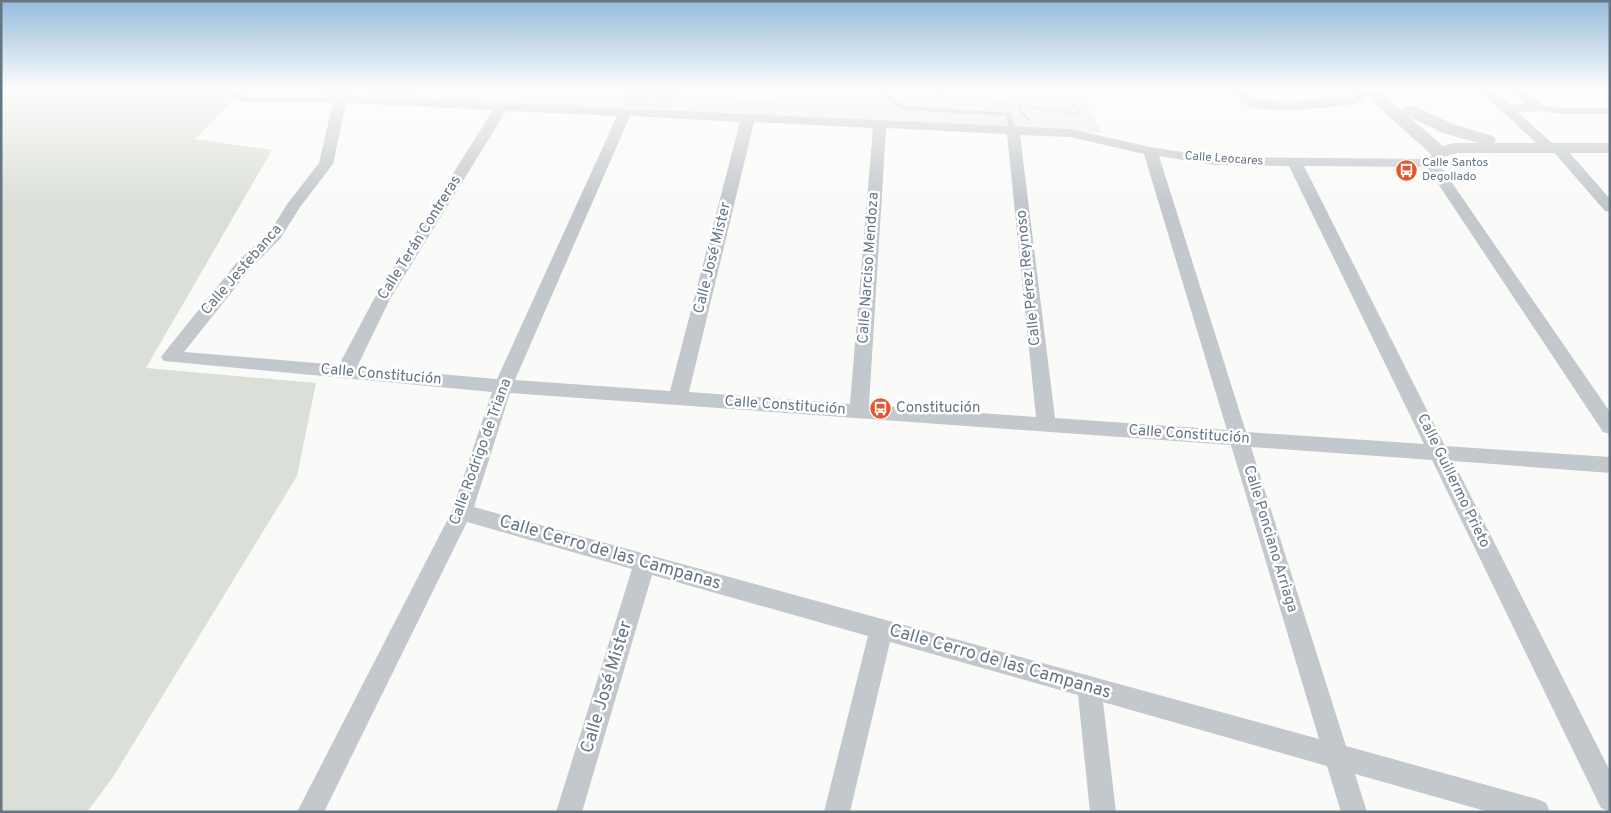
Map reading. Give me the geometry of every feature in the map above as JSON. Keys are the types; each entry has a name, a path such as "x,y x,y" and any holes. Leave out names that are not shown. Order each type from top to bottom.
{"street":[{"name":"Calle Jestebanca","path":"170,357 244,265 275,236 293,206 326,164 334,128"},
{"name":"Calle Terán Contreras","path":"345,372 382,299 488,128"},
{"name":"Calle Rodrigo de Triana","path":"310,812 462,512 503,386 610,128"},
{"name":"Calle José Mister","path":"678,398 746,128"},
{"name":"Calle Narciso Mendoza","path":"859,411 880,128"},
{"name":"Calle Leocares","path":"955,128 1070,134 1150,151 1215,161 1295,163 1442,155 1531,147 1610,148"},
{"path":"1410,128 1442,155"},
{"path":"1423,128 1442,155 1610,427"},
{"path":"1447,128 1472,136 1531,147"},
{"path":"1530,128 1553,147 1610,208"},
{"name":"Calle Pérez Reynoso","path":"1013,131 1046,424"},
{"name":"Calle Ponciano Arriaga","path":"1150,151 1354,812"},
{"name":"Calle Guillermo Prieto","path":"1295,163 1610,799"},
{"name":"Calle Constitución","path":"170,357 503,386 1610,465"},
{"name":"Calle Cerro de las Campanas","path":"462,512 1537,812"},
{"name":"Calle José Mister","path":"569,812 645,562"},
{"path":"837,812 881,629"},
{"path":"1089,687 1103,812"}],"shaded area":[{"path":"1,128 206,128 195,139 272,150 146,368 316,383 297,476 113,777 87,812 1,812"},
{"path":"1001,128 1099,128 1102,133"}],"place":[{"name":"Calle Santos Degollado","path":"1406,170"},
{"name":"Constitución","path":"880,408"}]}
